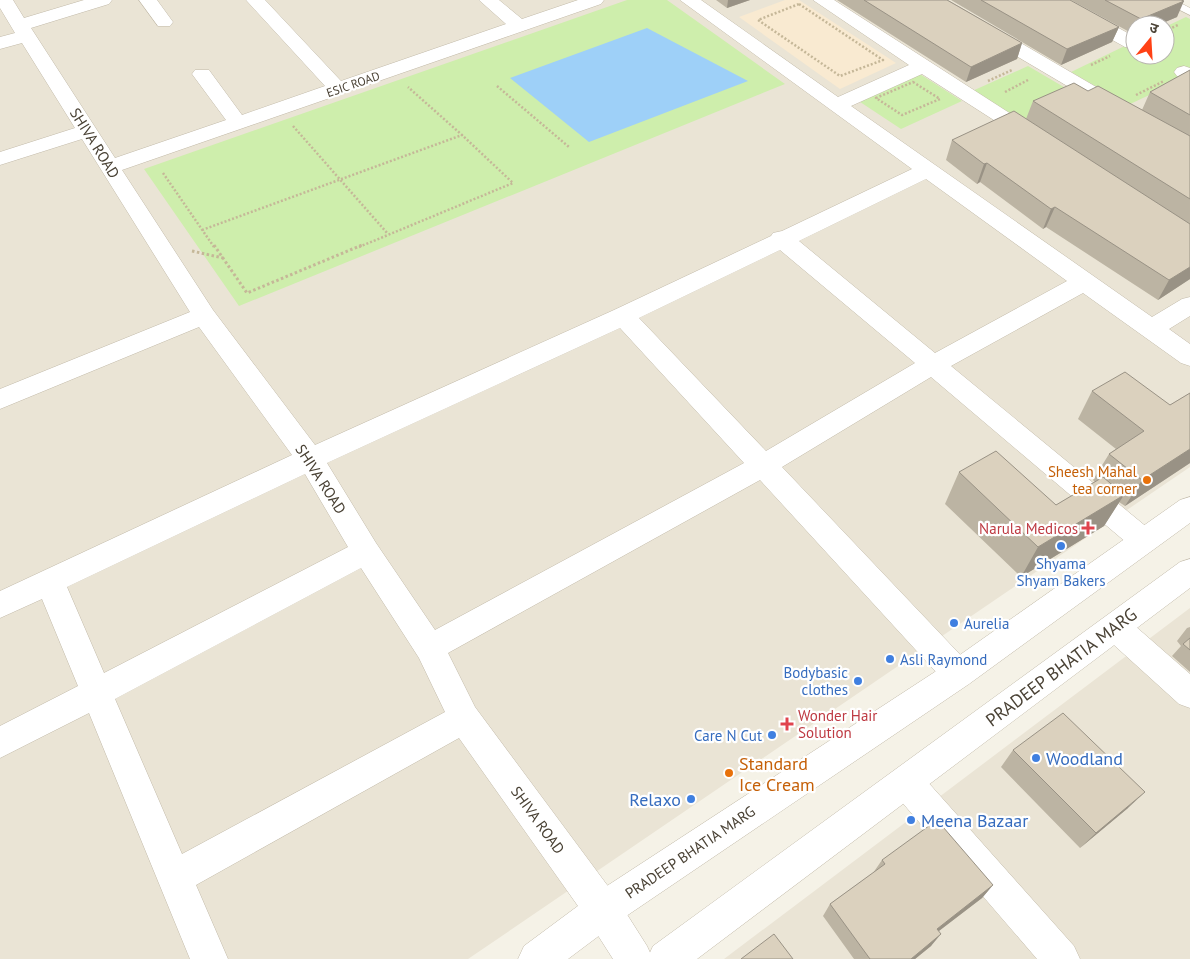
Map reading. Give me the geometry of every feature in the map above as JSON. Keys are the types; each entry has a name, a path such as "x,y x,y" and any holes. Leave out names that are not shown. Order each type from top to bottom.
{"street":[{"name":"SHIVA ROAD","path":"4,0 204,316 310,459 366,551 430,648 464,718 604,910 634,959"},
{"path":"0,43 24,30 104,0"},
{"path":"148,0 164,22"},
{"path":"255,0 338,89"},
{"path":"488,0 519,26"},
{"name":"ESIC ROAD","path":"110,167 595,0"},
{"path":"689,0 1190,357"},
{"path":"822,0 1048,146"},
{"path":"934,0 1140,121"},
{"path":"1054,0 1125,39"},
{"path":"837,106 923,66"},
{"path":"202,74 238,123"},
{"path":"0,160 87,131"},
{"path":"0,605 310,459 623,316 781,238 927,170"},
{"path":"781,238 1144,541"},
{"path":"430,648 762,466 900,384 1084,282"},
{"path":"1151,329 1190,305"},
{"path":"0,400 204,316"},
{"path":"623,316 958,674"},
{"name":"PRADEEP BHATIA MARG","path":"537,959 604,910 958,674 1190,508"},
{"path":"0,742 98,693 366,551"},
{"name":"PRADEEP BHATIA MARG","path":"666,959 1190,571"},
{"path":"50,582 209,959"},
{"path":"1115,627 1190,694"},
{"path":"174,878 464,718"},
{"path":"906,782 1061,959"}],"lane":[{"path":"1166,0 1190,12"}],"path":[{"path":"799,4 882,60 840,76 758,20 799,4"},
{"path":"964,92 1035,60"},
{"path":"1130,98 1187,73"},
{"path":"163,173 247,293 513,183 404,84"},
{"path":"497,86 569,147"},
{"path":"1002,94 1010,100"},
{"path":"292,124 388,234"},
{"path":"202,230 462,135"}],"shaded area":[{"path":"0,0 1169,0 1190,11 1190,467 468,959 0,959"},
{"path":"785,0 799,0 896,63 840,89 739,17"},
{"path":"1190,608 1190,959 724,959"}],"green space":[{"path":"627,0 667,0 785,84 239,306 144,169"},
{"path":"1186,17 1190,19 1190,76 1128,105 1071,72 1125,46 1125,65 1175,65 1175,22"},
{"path":"1028,66 1190,161 1190,237 970,92"},
{"path":"912,69 962,101 901,129 851,96"}],"water":[{"path":"647,28 748,81 589,142 510,78"}],"building":[{"path":"864,0 947,0 1022,43 971,67"},
{"path":"981,0 1070,0 1119,27 1067,49"},
{"path":"1105,0 1184,1 1151,15 1133,15"},
{"path":"1190,70 1190,115 1150,92"},
{"path":"1074,83 1088,91 1098,86 1190,136 1190,199 1033,101"},
{"path":"1014,111 1190,224 1190,267 1169,280 1055,207 1051,209 952,140"},
{"path":"1125,372 1170,405 1190,393 1190,449 1142,480 1109,454 1144,431 1092,391"},
{"path":"996,451 1056,505 1103,477 1124,495 1038,547 959,472"},
{"path":"1190,638 1190,650 1183,644"},
{"path":"1063,713 1145,792 1096,833 1013,750"},
{"path":"937,820 993,885 937,929 941,934 911,959 870,959 830,904 885,864 882,860"},
{"path":"774,934 793,959 741,959"}],"place":[{"name":"Sheesh Mahal tea corner","path":"1147,480"},
{"name":"Narula Medicos","path":"1088,528"},
{"name":"Shyama Shyam Bakers","path":"1061,546"},
{"name":"Aurelia","path":"954,623"},
{"name":"Asli Raymond","path":"890,659"},
{"name":"Bodybasic clothes","path":"858,681"},
{"name":"Wonder Hair Solution","path":"787,724"},
{"name":"Care N Cut","path":"772,735"},
{"name":"Woodland","path":"1036,758"},
{"name":"Standard Ice Cream","path":"729,773"},
{"name":"Relaxo","path":"691,799"},
{"name":"Meena Bazaar","path":"911,820"}]}
